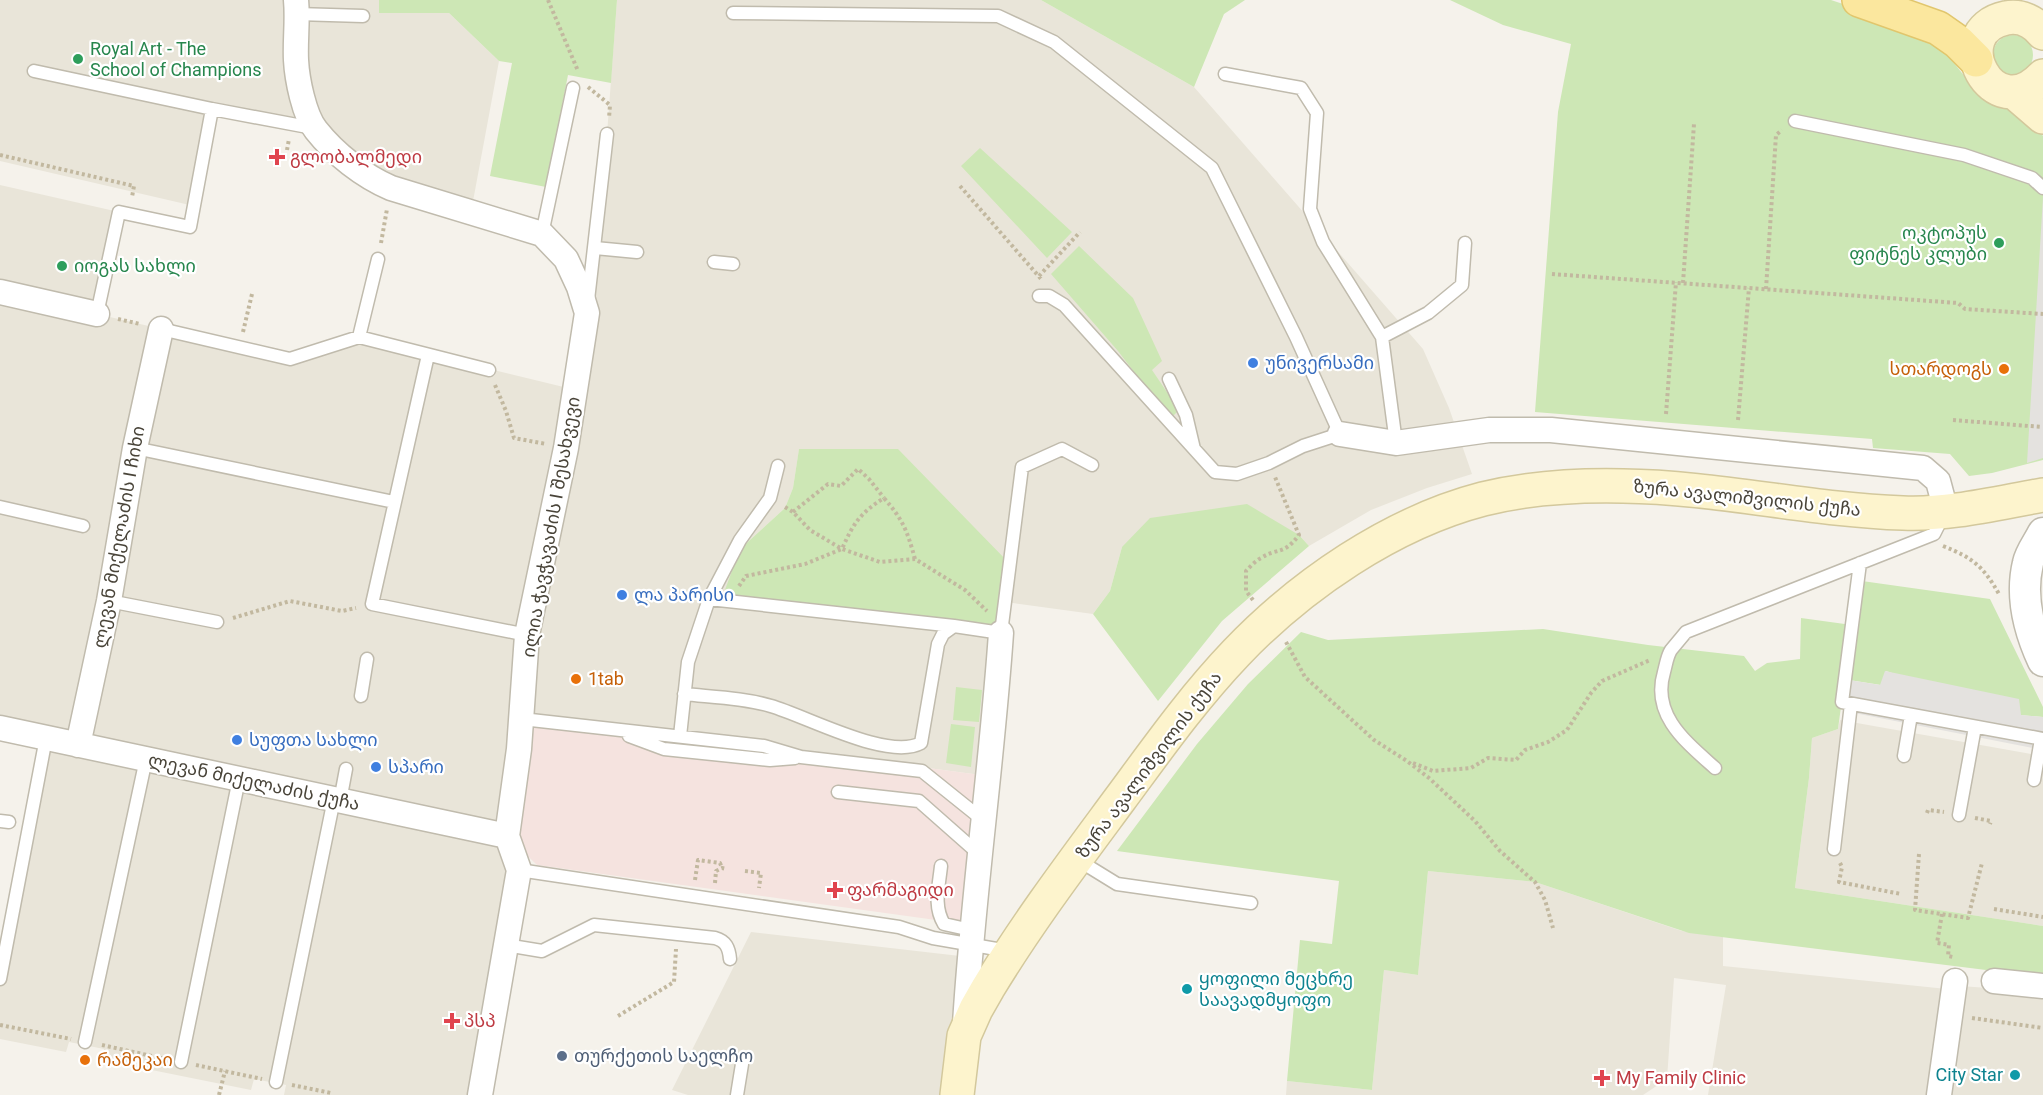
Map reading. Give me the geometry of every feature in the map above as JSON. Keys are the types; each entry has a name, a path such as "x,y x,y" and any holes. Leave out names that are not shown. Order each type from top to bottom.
{"main road":[{"path":"1858,0 1938,28 1958,42 1976,60"},
{"path":"2022,14 1978,41 1976,60 1979,71 1993,86 2014,92 2043,117"},
{"path":"2014,92 2026,90 2043,76"},
{"name":"ზურა ავალიშვილის ქუჩა","path":"957,1095 964,1036 976,1009 1012,951 1178,720 1234,654 1269,620 1341,565 1384,539 1445,510 1484,499 1565,487 1684,488 1834,508 1906,513 1946,511 2043,495"}],"street":[{"path":"296,7 296,61 303,101 315,129 346,160 375,182 542,234 566,258 579,286 587,314"},
{"path":"0,292 97,314"},
{"name":"ილია ჭავჭავაძის I შესახვევი","path":"480,1095 506,945 525,870 507,836 522,719 527,635 566,448 587,314"},
{"name":"ლევან მიქელაძის I ჩიხი","path":"78,745 109,601 135,448 161,329"},
{"path":"1340,434 1396,443 1489,430 1551,430 1923,468 1938,480 1946,511"},
{"path":"2043,533 2028,562 2025,600 2030,627 2043,661"},
{"path":"964,1036 963,938 979,854 1002,629"},
{"name":"ლევან მიქელაძის ქუჩა","path":"0,728 507,836"},
{"path":"1939,1095 1957,970"},
{"path":"1994,981 2043,986"}],"lane":[{"path":"296,7 363,16"},
{"path":"733,13 998,16 1054,42 1212,168 1296,337 1340,434 1303,446 1269,464 1237,474 1215,472 1064,305 1048,296 1039,296"},
{"path":"34,71 315,129"},
{"path":"1225,74 1301,88 1317,113 1310,208 1323,242 1382,337 1396,443"},
{"path":"542,234 573,88"},
{"path":"97,314 119,212 190,227 212,108"},
{"path":"1795,121 1964,155 2032,178 2043,188"},
{"name":"ილია ჭავჭავაძის I შესახვევი","path":"587,314 608,134"},
{"path":"1382,337 1428,313 1462,285 1465,243"},
{"path":"595,248 637,252"},
{"path":"359,337 378,258"},
{"path":"714,262 733,264"},
{"path":"161,329 290,359 359,337 489,370"},
{"path":"428,355 372,604 527,635"},
{"path":"1169,379 1186,415 1194,451"},
{"path":"135,448 394,502"},
{"path":"709,599 954,626 1002,629 1022,467 1062,449 1092,465"},
{"path":"680,736 688,662 709,599 740,540 770,498 778,466"},
{"path":"0,507 84,526"},
{"path":"1715,768 1682,738 1663,709 1660,694 1662,677 1670,652 1686,632 1934,534 1946,511"},
{"path":"1860,563 1842,702 2042,739 2034,780"},
{"path":"109,601 218,622"},
{"path":"684,694 770,705 869,742 905,747 915,746 921,743 924,732 938,644 943,634 954,626"},
{"path":"361,696 367,658"},
{"path":"1834,849 1851,704"},
{"path":"1904,756 1911,715"},
{"path":"522,719 764,746 801,757 922,771 983,820"},
{"path":"1959,815 1975,727"},
{"path":"611,729 664,749 770,760 801,757"},
{"path":"0,979 46,738"},
{"path":"85,1042 146,759"},
{"path":"276,1082 337,800 346,769"},
{"path":"181,1062 239,779"},
{"path":"838,792 919,801 979,854"},
{"path":"1077,859 1117,884 1251,903"},
{"path":"941,866 937,904 939,916 944,924 963,938"},
{"path":"525,870 899,927 933,939 963,938 1012,951"},
{"path":"506,945 542,951 594,925 722,940 727,945 730,958"},
{"path":"737,1095 743,1058"}],"path":[{"path":"548,0 582,82 610,105 608,134"},
{"path":"1766,289 1776,135 1795,121"},
{"path":"1683,283 1694,124"},
{"path":"0,155 134,186 130,214"},
{"path":"960,186 1064,305"},
{"path":"378,258 392,188"},
{"path":"1039,276 1080,232"},
{"path":"1552,274 1958,303 1965,309 2043,314"},
{"path":"1666,414 1676,282"},
{"path":"1738,420 1749,288"},
{"path":"239,347 252,294"},
{"path":"489,370 506,411 514,438 537,442"},
{"path":"1953,420 2042,427"},
{"path":"1254,601 1246,591 1246,571 1262,557 1282,551 1299,535 1269,464"},
{"path":"793,512 828,484 841,486 858,469 899,516 908,531 915,559"},
{"path":"770,498 793,512 810,530 842,549 880,562 915,559 965,590 1002,629"},
{"path":"729,601 746,576 805,564 842,549 852,526 865,510 884,498"},
{"path":"1923,538 1966,555 1988,575 2004,604"},
{"path":"218,622 290,601 342,611 372,604"},
{"path":"1285,641 1305,677 1354,724 1429,778 1475,821 1500,851 1534,882 1545,900 1553,927"},
{"path":"1407,761 1433,771 1471,768 1488,758 1516,760 1525,750 1548,742 1568,730 1591,693 1602,681 1670,652"},
{"path":"1919,854 1916,910 1968,918 1982,863"},
{"path":"693,895 698,860 720,863 725,868 716,872 716,878"},
{"path":"1842,867 1839,882 1901,894"},
{"path":"745,871 761,873 760,883"},
{"path":"1994,909 2043,917"},
{"path":"1942,914 1937,943 1949,945 1947,956 1957,970"},
{"path":"618,1016 674,982 677,934"},
{"path":"1950,1015 2043,1028"},
{"path":"219,1095 225,1071"}],"shaded area":[{"path":"0,0 379,0 380,13 449,13 499,61 471,212 391,188 314,129 212,109 194,206 0,161"},
{"path":"617,0 1041,0 1194,87 1423,349 1449,408 1472,474 1427,488 1371,510 1309,546 1299,535 1122,547 1110,591 1093,614 1006,602 799,450 793,488 785,508 740,549 1001,633 988,776 764,746 522,719 519,870 480,1095 284,1095 286,1085 254,1079 251,1090 102,1060 104,1049 69,1042 66,1052 0,1039 0,979 46,739 0,728 0,185 119,212 97,314 290,359 359,337 576,390 607,134"},
{"path":"2043,197 2043,458 2027,463"},
{"path":"1885,671 2019,699 2021,715 2043,717 2043,750 1844,711 1849,680 1880,685"},
{"path":"522,719 764,746 988,776 972,925 537,865 507,836"},
{"path":"1840,720 2043,756 2043,926 1795,888 1812,738 1838,729"},
{"path":"1428,871 1535,882 1682,931 1723,937 1723,966 1947,989 1932,1095 1708,1095 1726,985 1674,978 1667,1079 1643,1095 1286,1095 1287,1081 1372,1090 1384,970 1418,975"},
{"path":"751,932 960,956 942,1095 688,1095 672,1090"},
{"path":"1960,986 2043,992 2043,1095 1944,1095"}],"green space":[{"path":"379,0 617,0 611,83 568,75 546,187 490,176 512,63 499,61 449,13 379,13"},
{"path":"1041,0 1245,0 1224,14 1194,87"},
{"path":"1450,0 1831,0 1921,30 1940,45 1965,77 2036,127 2043,136 2043,460 1992,473 1969,476 1950,454 1873,448 1872,439 1535,412 1558,112 1571,44 1503,25"},
{"path":"2013,35 2021,36 2027,41 2032,47 2032,63 2027,69 2021,74 2013,75 2005,74 1999,69 1994,63 1993,55 1994,47 1999,41 2005,36"},
{"path":"980,148 1072,232 1047,258 961,166"},
{"path":"1079,246 1133,298 1162,361 1152,370 1179,410 1170,419 1118,351 1051,274"},
{"path":"799,449 898,449 1011,565 1001,633 722,598 740,549 785,508 793,488"},
{"path":"1247,504 1299,535 1309,546 1222,621 1158,701 1093,614 1110,591 1122,547 1150,518"},
{"path":"1862,581 1990,599 2043,707 2043,717 2020,715 1886,671 1881,685 1849,680"},
{"path":"1801,618 1852,625 1838,729 1812,738 1795,888 2043,926 2043,977 1689,933 1535,882 1428,871 1418,975 1384,970 1372,1090 1287,1081 1300,940 1332,944 1339,881 1117,851 1197,744 1248,684 1301,632 1328,640 1543,629 1648,645 1744,656 1755,671 1767,663 1800,659"},
{"path":"956,687 982,690 979,722 953,720"},
{"path":"951,724 975,727 971,767 946,763"}],"place":[{"name":"Royal Art - The School of Champions","path":"78,59"},
{"name":"გლობალმედი","path":"277,157"},
{"name":"ოკტოპუს ფიტნეს კლუბი","path":"1999,243"},
{"name":"იოგას სახლი","path":"62,266"},
{"name":"უნივერსამი","path":"1253,363"},
{"name":"სთარდოგს","path":"2004,369"},
{"name":"ლა პარისი","path":"622,595"},
{"name":"1tab","path":"576,679"},
{"name":"სუფთა სახლი","path":"237,740"},
{"name":"სპარი","path":"376,767"},
{"name":"ფარმაგიდი","path":"835,890"},
{"name":"ყოფილი მეცხრე საავადმყოფო","path":"1187,989"},
{"name":"პსპ","path":"452,1021"},
{"name":"თურქეთის საელჩო","path":"562,1056"},
{"name":"რამეკაი","path":"85,1060"},
{"name":"City Star","path":"2015,1075"},
{"name":"My Family Clinic","path":"1602,1078"}]}
